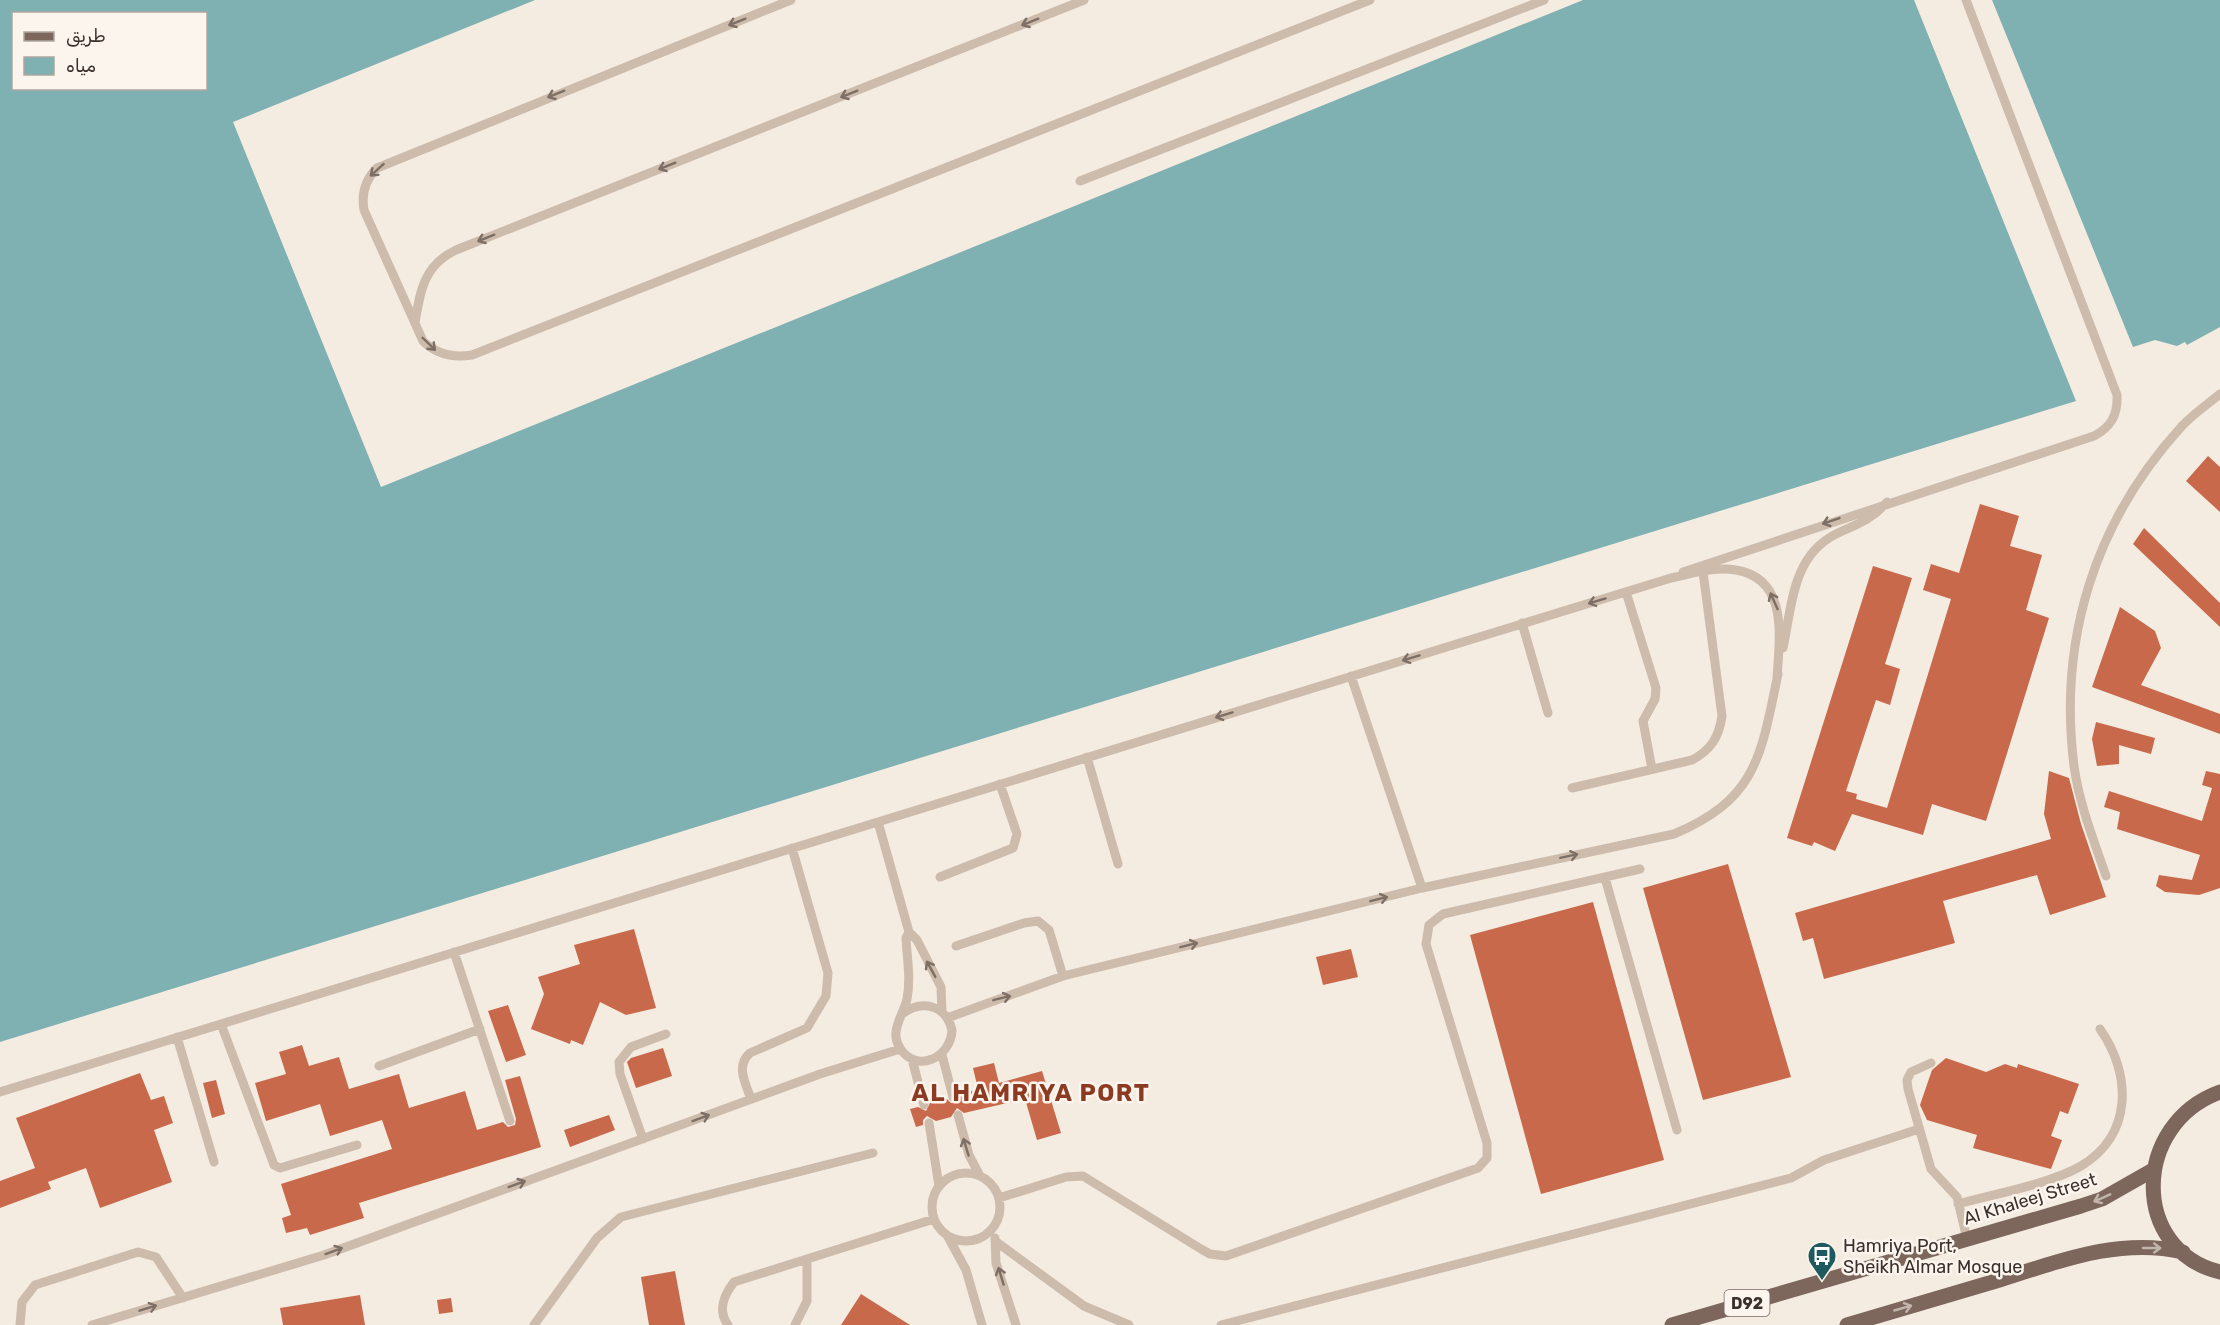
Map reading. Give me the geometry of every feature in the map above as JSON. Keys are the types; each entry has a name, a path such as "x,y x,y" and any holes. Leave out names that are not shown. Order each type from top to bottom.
{"main road":[{"path":"2220,1092 2190,1107 2176,1120 2157,1152 2153,1170 2153,1193 2158,1215 2169,1235 2183,1252 2211,1270 2220,1272"},
{"name":"Al Khaleej Street","path":"1672,1325 2102,1199 2153,1170"},
{"path":"1847,1325 2086,1253 2139,1248 2165,1248 2183,1252"}],"lane":[{"path":"791,0 377,168 366,182 362,200 364,210 423,341 431,349 451,356 472,355 1370,0"},
{"path":"415,324 421,286 426,276 447,254 1084,0"},
{"path":"1080,181 1544,0"},
{"path":"1671,578 1696,566 2094,436 2110,424 2117,405 2113,385 1966,0"},
{"path":"2106,876 2089,826 2074,769 2069,710 2072,650 2083,600 2100,552 2123,507 2182,425 2220,394"},
{"path":"902,1014 918,1005 926,1005 944,1015 1063,976 1422,888 1674,834 1699,823 1722,808 1741,788 1756,765 1765,740 1798,575 1804,562 1824,541 1872,517 1887,502"},
{"path":"0,1092 1671,578 1720,569 1743,572 1763,583 1773,595 1778,609 1780,624 1777,679"},
{"path":"1572,788 1692,760 1702,755 1710,747 1720,727 1721,705 1702,572"},
{"path":"1626,592 1656,688 1655,699 1643,721 1652,769"},
{"path":"1522,623 1548,713"},
{"path":"1351,676 1422,888"},
{"path":"1087,757 1118,864"},
{"path":"940,877 1013,848 1017,834 1000,784"},
{"path":"878,822 909,932 906,942 909,985 895,1031 900,1049 912,1059 928,1061 942,1055 951,1037 944,1015 940,987 918,940 909,932"},
{"path":"751,1099 742,1074 742,1065 746,1056 807,1028 821,1007 828,985 825,960 792,848"},
{"path":"999,1198 1066,1177 1083,1176 1201,1249 1210,1254 1226,1256 1478,1168 1486,1158 1487,1143 1426,944 1427,930 1432,921 1443,915 1640,869"},
{"path":"1605,878 1677,1130"},
{"path":"956,946 1024,923 1038,921 1049,930 1063,976"},
{"path":"454,952 510,1121"},
{"path":"221,1024 274,1165 280,1168 357,1145"},
{"path":"379,1066 480,1029"},
{"path":"1958,1204 2062,1175 2082,1166 2099,1152 2112,1134 2121,1115 2123,1092 2117,1058 2100,1029"},
{"path":"643,1139 620,1074 619,1062 631,1047 666,1034"},
{"path":"177,1037 214,1162"},
{"path":"92,1325 324,1255 751,1099 900,1049"},
{"path":"942,1055 953,1096"},
{"path":"912,1059 924,1105"},
{"path":"1931,1063 1911,1072 1907,1080 1931,1169 1953,1191 1967,1239"},
{"path":"947,1235 955,1239 973,1240 982,1237 995,1225 999,1216 999,1198 995,1189 980,1176 969,1155 958,1115"},
{"path":"929,1123 939,1186"},
{"path":"1221,1325 1791,1178 1824,1160 1919,1130"},
{"path":"534,1325 597,1238 621,1217 873,1153"},
{"path":"980,1176 963,1173 954,1175 939,1186 932,1202 934,1219 947,1235 966,1270 982,1325"},
{"path":"728,1325 722,1307 725,1293 734,1282 934,1219"},
{"path":"995,1225 996,1263 1016,1325"},
{"path":"995,1241 1084,1305 1129,1325"},
{"path":"20,1325 22,1302 35,1285 138,1252 156,1257 183,1298"},
{"path":"795,1325 807,1301 807,1259"}],"water":[{"path":"0,0 535,0 233,122 381,487 1583,0 1914,0 2076,401 0,1042"},
{"path":"1992,0 2220,0 2220,327 2187,345 2185,342 2177,346 2155,340 2133,347"}],"building":[{"path":"2208,456 2220,467 2220,512 2186,481"},
{"path":"1980,504 2019,516 2010,546 2042,555 2026,610 2049,618 1986,821 1932,804 1923,835 1852,814 1835,851 1814,842 1812,846 1787,838 1873,566 1912,578 1885,664 1900,669 1890,705 1876,700 1846,791 1857,794 1856,799 1887,808 1951,599 1923,590 1931,564 1959,573"},
{"path":"2144,528 2220,603 2220,627 2133,544"},
{"path":"2120,607 2155,631 2161,648 2141,685 2220,714 2220,734 2092,687"},
{"path":"2096,722 2155,738 2151,754 2119,745 2119,764 2097,766 2092,739"},
{"path":"2049,771 2069,778 2081,824 2106,897 2050,915 2037,875 1943,901 1955,943 1824,979 1813,938 1803,941 1795,913 2051,839 2044,814"},
{"path":"2206,771 2220,774 2220,888 2199,895 2165,892 2156,886 2159,875 2192,880 2200,855 2117,829 2120,812 2104,807 2109,791 2202,821 2212,788 2202,785"},
{"path":"1728,864 1791,1077 1703,1100 1643,888"},
{"path":"1593,902 1664,1160 1541,1194 1470,935"},
{"path":"634,929 656,1008 626,1015 600,1002 583,1045 571,1040 570,1044 531,1029 544,994 538,977 580,964 574,945"},
{"path":"1351,949 1358,977 1323,985 1316,957"},
{"path":"508,1005 526,1055 506,1062 488,1011"},
{"path":"302,1045 309,1066 339,1057 349,1089 399,1074 409,1108 465,1091 477,1130 503,1122 508,1127 515,1125 516,1119 505,1080 520,1076 541,1147 359,1203 364,1218 310,1235 307,1228 286,1233 282,1218 291,1215 281,1184 392,1149 382,1120 330,1136 320,1104 266,1121 255,1083 286,1074 279,1052"},
{"path":"663,1048 672,1076 636,1088 627,1062 631,1058"},
{"path":"1946,1058 1986,1072 2005,1064 2017,1068 2018,1064 2079,1084 2068,1114 2060,1111 2051,1136 2062,1140 2051,1169 1973,1148 1977,1135 1927,1120 1920,1105 1932,1070"},
{"path":"994,1063 999,1083 1042,1071 1061,1133 1037,1140 1025,1099 964,1113 957,1108 951,1117 936,1121 927,1116 923,1120 923,1125 916,1127 910,1109 918,1107 926,1111 930,1103 946,1098 951,1103 955,1103 959,1095 978,1089 973,1068"},
{"path":"140,1073 151,1100 164,1096 173,1123 154,1130 172,1182 100,1208 86,1168 48,1182 51,1189 0,1208 0,1181 35,1168 16,1118"},
{"path":"216,1080 225,1114 212,1118 203,1083"},
{"path":"609,1115 615,1130 570,1147 564,1130"},
{"path":"675,1271 685,1325 649,1325 641,1277"},
{"path":"861,1294 910,1325 841,1325"},
{"path":"360,1295 365,1325 283,1325 280,1308"},
{"path":"451,1298 453,1312 439,1314 437,1300"}],"place":[{"name":"Hamriya Port, Sheikh Almar Mosque","path":"1822,1282"}],"district":[{"name":"AL HAMRIYA PORT","path":"1031,1093"}]}
